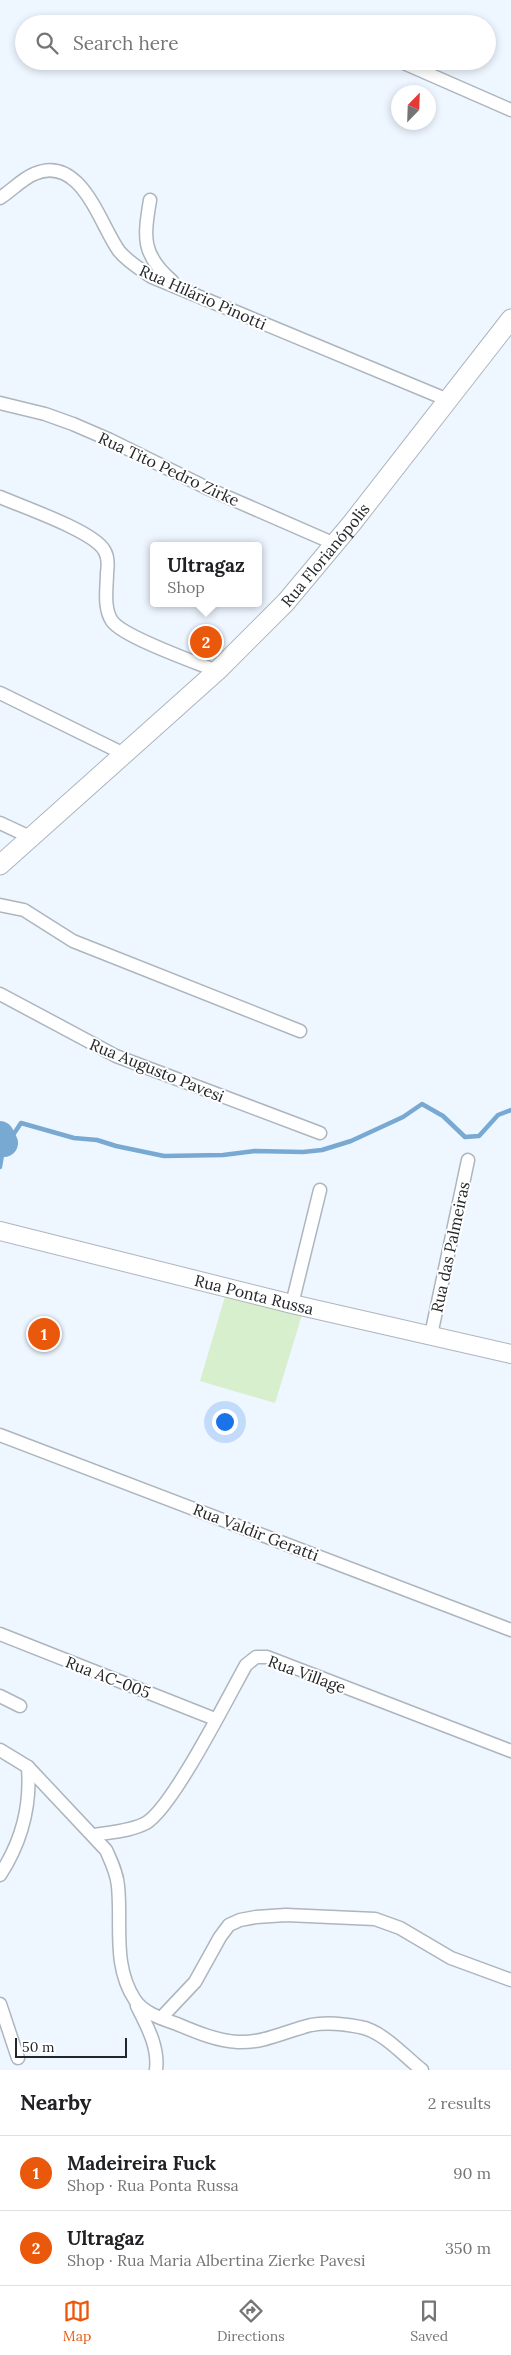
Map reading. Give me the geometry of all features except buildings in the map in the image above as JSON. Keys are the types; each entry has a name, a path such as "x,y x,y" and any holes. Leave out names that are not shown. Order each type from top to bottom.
{"main road":[{"name":"Rua Florianópolis","path":"0,865 217,671 286,602 335,544 511,319"}],"street":[{"path":"420,70 511,110"},
{"name":"Rua Hilário Pinotti","path":"0,198 34,174 48,170 61,173 78,183 89,195 115,244 133,265 183,291 448,400"},
{"path":"150,200 145,234 150,259 183,291"},
{"name":"Rua Tito Pedro Zirke","path":"0,403 45,414 82,428 209,489 335,544"},
{"path":"0,497 76,530 98,543 105,551 107,560 107,605 113,622 133,635 217,671"},
{"path":"0,693 124,754"},
{"path":"0,823 30,837"},
{"path":"0,905 24,910 73,941 300,1031"},
{"name":"Rua Augusto Pavesi","path":"0,994 116,1056 320,1133"},
{"name":"Rua das Palmeiras","path":"431,1335 468,1160"},
{"path":"292,1304 320,1190"},
{"name":"Rua Ponta Russa","path":"0,1231 292,1304 511,1354"},
{"name":"Rua Valdir Geratti","path":"0,1435 511,1630"},
{"name":"Rua AC-005","path":"0,1634 215,1719"},
{"name":"Rua Village","path":"94,1835 133,1828 147,1822 160,1812 246,1664 256,1657 267,1657 511,1751"},
{"path":"0,1696 20,1706"},
{"path":"0,1750 28,1767 68,1812 94,1835 106,1850 114,1866 118,1885 119,1959 125,1978 152,2041 156,2057 156,2070"},
{"path":"0,1875 11,1858 24,1824 30,1791 28,1767"},
{"path":"161,2018 195,1982 220,1937 229,1925 240,1920 256,1917 286,1915 375,1919 400,1928 450,1958 511,1980"},
{"path":"135,2001 148,2012 161,2018 224,2041 240,2042 279,2037 322,2024 361,2027 381,2037 422,2070"},
{"path":"0,2004 18,2058"}],"green space":[{"path":"226,1293 302,1315 275,1403 200,1381"}],"waterway":[{"path":"0,1167 4,1143 11,1138 21,1123 74,1138 97,1140 164,1156 223,1155 255,1151 303,1152 322,1150 351,1141 403,1117 422,1104 443,1116 465,1137 479,1136 498,1115 511,1110"},
{"path":"0,1135 4,1143"}],"place":[{"name":"Ultragaz","path":"206,642"},
{"name":"Madeireira Fuck","path":"44,1334"}]}
